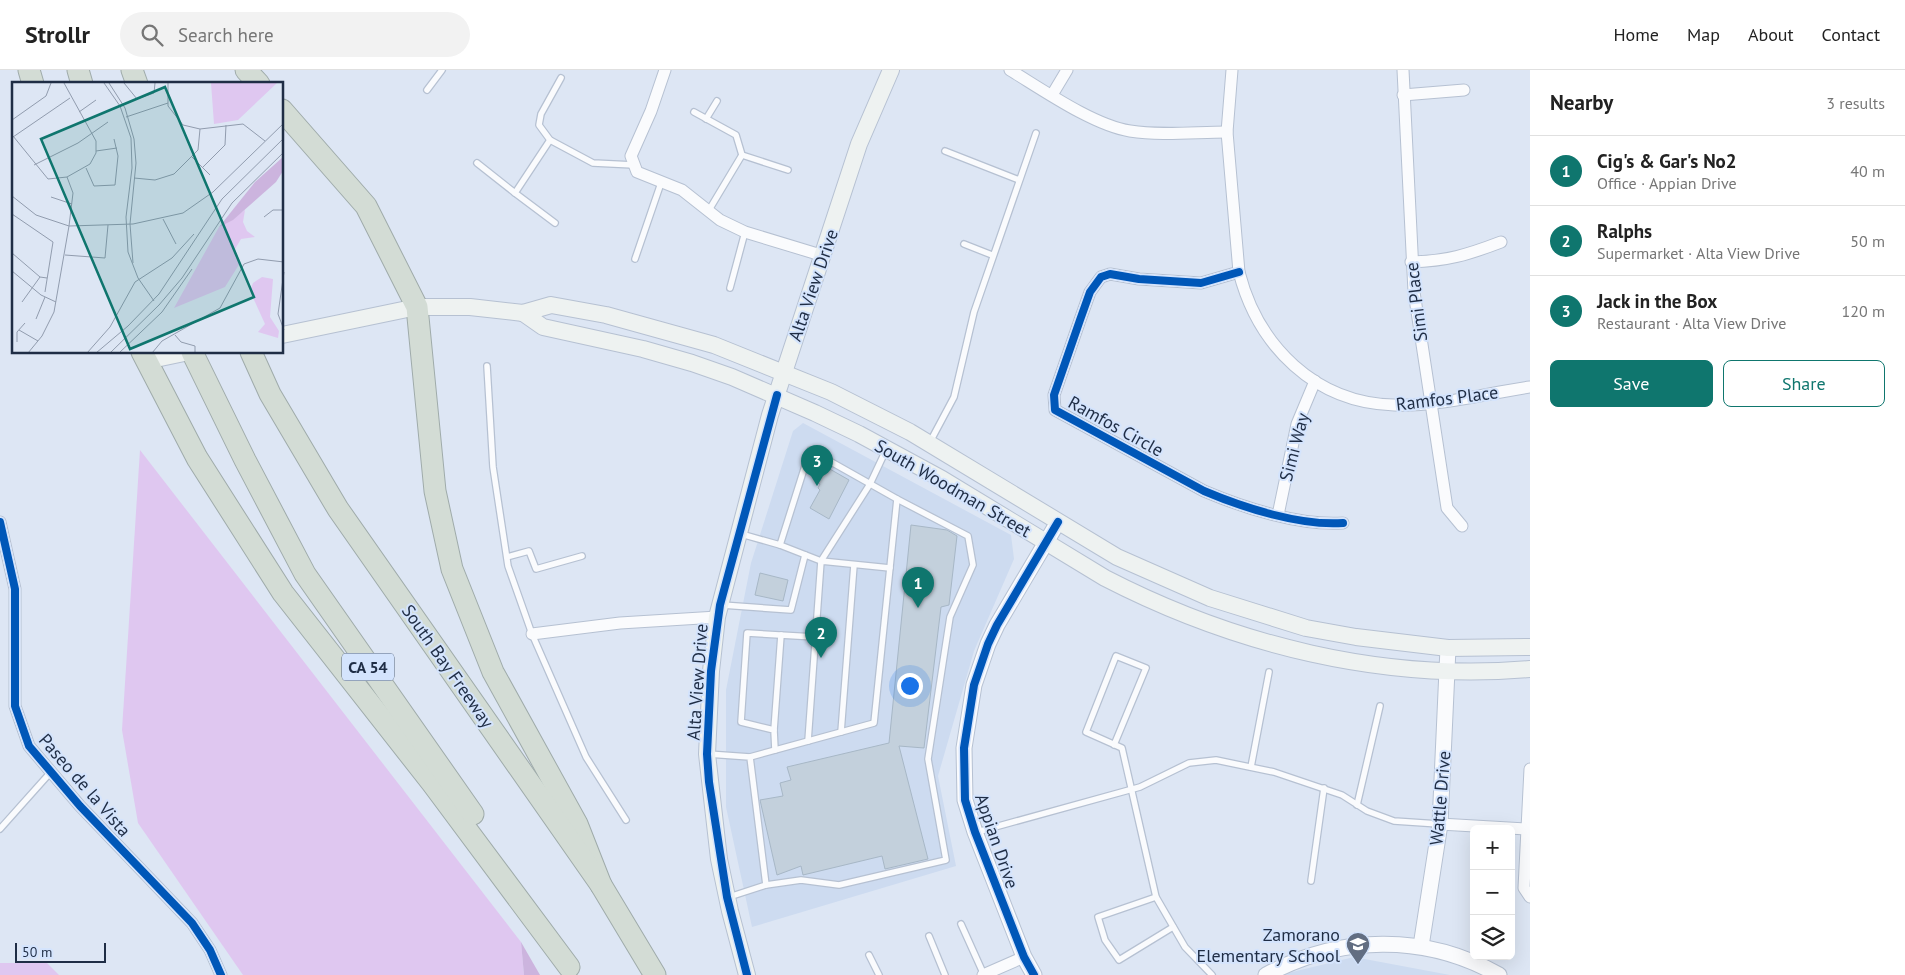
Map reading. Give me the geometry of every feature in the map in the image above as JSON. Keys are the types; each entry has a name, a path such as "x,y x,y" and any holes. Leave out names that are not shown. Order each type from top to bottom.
{"highway":[{"path":"29,70 33,82"},
{"path":"132,70 136,82"},
{"path":"246,70 256,82"},
{"path":"284,112 366,206 417,307 435,491 452,569 493,672 578,824 601,885"},
{"name":"CA 54","path":"192,354 305,574 381,686 497,849 572,971"},
{"name":"South Bay Freeway","path":"252,354 270,394 338,509 601,885 655,975"},
{"path":"151,357 197,458 283,593 432,783 572,971"}],"main road":[{"name":"Alta View Drive","path":"747,975 726,898 719,859 707,754 711,671 718,611 784,372 824,256 859,144 891,70"},
{"name":"South Woodman Street","path":"284,334 320,325 417,307 470,307 523,313 551,305 606,315 714,345 831,392 929,444 1117,556 1153,574 1210,598 1252,613 1306,628 1348,635 1448,648 1530,647"},
{"name":"South Woodman Street","path":"523,313 543,327 643,349 732,377 777,395 886,448 942,479 1136,594 1248,637 1338,659 1389,667 1449,672 1530,670"},
{"path":"151,357 175,354"}],"street":[{"path":"666,70 651,111 631,156 637,172 682,190 720,220 745,232 824,256"},
{"path":"1010,70 1103,122 1130,131 1227,132"},
{"path":"1052,95 1067,70"},
{"name":"Ramfos Place","path":"1232,70 1227,132 1239,272 1249,305 1263,330 1290,363 1315,381 1345,396 1377,404 1410,405 1530,387"},
{"name":"Simi Place","path":"1403,70 1411,262 1447,508 1462,526"},
{"path":"1404,95 1464,90"},
{"path":"1411,262 1444,261 1464,256 1501,242"},
{"name":"Ramfos Circle","path":"1239,272 1201,283 1139,280 1110,274 1101,277 1090,292 1054,395 1055,410 1204,491 1230,502 1278,515 1327,524 1343,523"},
{"name":"Simi Way","path":"1278,515 1297,424 1315,381"},
{"name":"Paseo de la Vista","path":"0,522 15,589 15,706 29,746 50,773 192,923 210,950 221,975"},
{"name":"Appian Drive","path":"1034,975 1024,957 974,832 965,800 966,727 974,685 997,625 1058,522"},
{"path":"532,634 718,611"},
{"name":"Wattle Drive","path":"1421,946 1440,824 1449,672 1448,648"},
{"path":"1530,769 1524,888 1530,897"},
{"path":"1440,824 1527,829"},
{"path":"1266,975 1302,958 1340,947 1381,943 1421,946 1461,957 1499,975"},
{"path":"984,975 1024,957"}],"lane":[{"path":"427,90 442,70"},
{"path":"561,78 541,114 539,125 550,140 593,163 634,165"},
{"path":"706,119 717,101"},
{"path":"694,112 736,136 742,155 709,210"},
{"path":"929,444 954,397 974,312 992,255 1036,133"},
{"path":"515,193 550,140"},
{"path":"945,151 1018,180"},
{"path":"742,155 788,170"},
{"path":"478,163 555,223"},
{"path":"635,259 661,183"},
{"path":"730,288 745,232"},
{"path":"964,244 992,255"},
{"path":"487,366 493,468 507,557 532,634 586,757 626,820"},
{"path":"808,741 821,561 870,484 886,448"},
{"path":"726,898 766,885 801,880 839,885 946,860 928,759 950,617 973,565 968,536 810,450 780,545"},
{"path":"707,754 750,757 874,723 897,499"},
{"path":"738,533 780,545 821,561 890,568"},
{"path":"507,557 529,551 536,569 582,556"},
{"path":"718,611 791,610 805,555"},
{"path":"841,732 854,565"},
{"path":"774,730 741,722 747,633 815,637"},
{"path":"775,750 774,730 781,635"},
{"path":"1114,745 1146,668 1116,656 1086,732 1114,745 1122,748 1133,788 1156,898 1185,947 1212,975"},
{"path":"1250,767 1268,672"},
{"path":"1357,804 1380,706"},
{"path":"750,757 766,885"},
{"path":"974,832 1133,788 1188,763 1216,760 1274,772 1324,788 1342,795 1367,811 1394,821 1440,824"},
{"path":"0,829 50,773"},
{"path":"1311,881 1324,788"},
{"path":"1156,898 1098,917 1105,940 1119,960 1173,927"},
{"path":"961,924 984,975"},
{"path":"929,936 945,975"},
{"path":"869,955 879,975"}],"shaded area":[{"path":"803,423 1011,535 1014,559 974,651 938,776 956,866 752,927 726,807 726,690 751,563 793,431"},
{"path":"140,450 521,942 524,975 243,975 138,823 122,730"},
{"path":"521,942 540,975 524,975"},
{"name":"Zamorano Elementary School","path":"1354,957 1450,975 1280,975"},
{"path":"0,963 47,963 59,975 0,975"}],"building":[{"path":"821,464 849,480 829,519 810,508 820,490 818,488 820,484 814,480"},
{"path":"911,525 947,530 957,536 949,605 941,607 924,748 899,746 928,859 885,869 882,856 803,875 801,866 777,875 760,800 783,796 780,783 791,780 787,767 889,743"},
{"path":"760,573 788,580 783,601 755,595"}],"cycle path":[{"path":"1239,272 1201,283 1139,279 1110,274 1101,277 1090,292 1054,395 1055,410 1204,491 1254,509 1291,519 1309,522 1343,523"},
{"path":"747,975 727,897 709,782 707,754 711,671 720,605 777,395"},
{"path":"0,522 15,589 15,706 29,746 80,806 192,923 210,950 221,975"},
{"path":"1034,975 1024,957 975,832 965,800 964,748 974,685 988,644 997,625 1058,522"}],"place":[{"name":"Jack in the Box","path":"817,486"},
{"name":"Cig's & Gar's No2","path":"918,608"},
{"name":"Ralphs","path":"821,658"},
{"name":"Zamorano Elementary School","path":"1358,965"}]}
